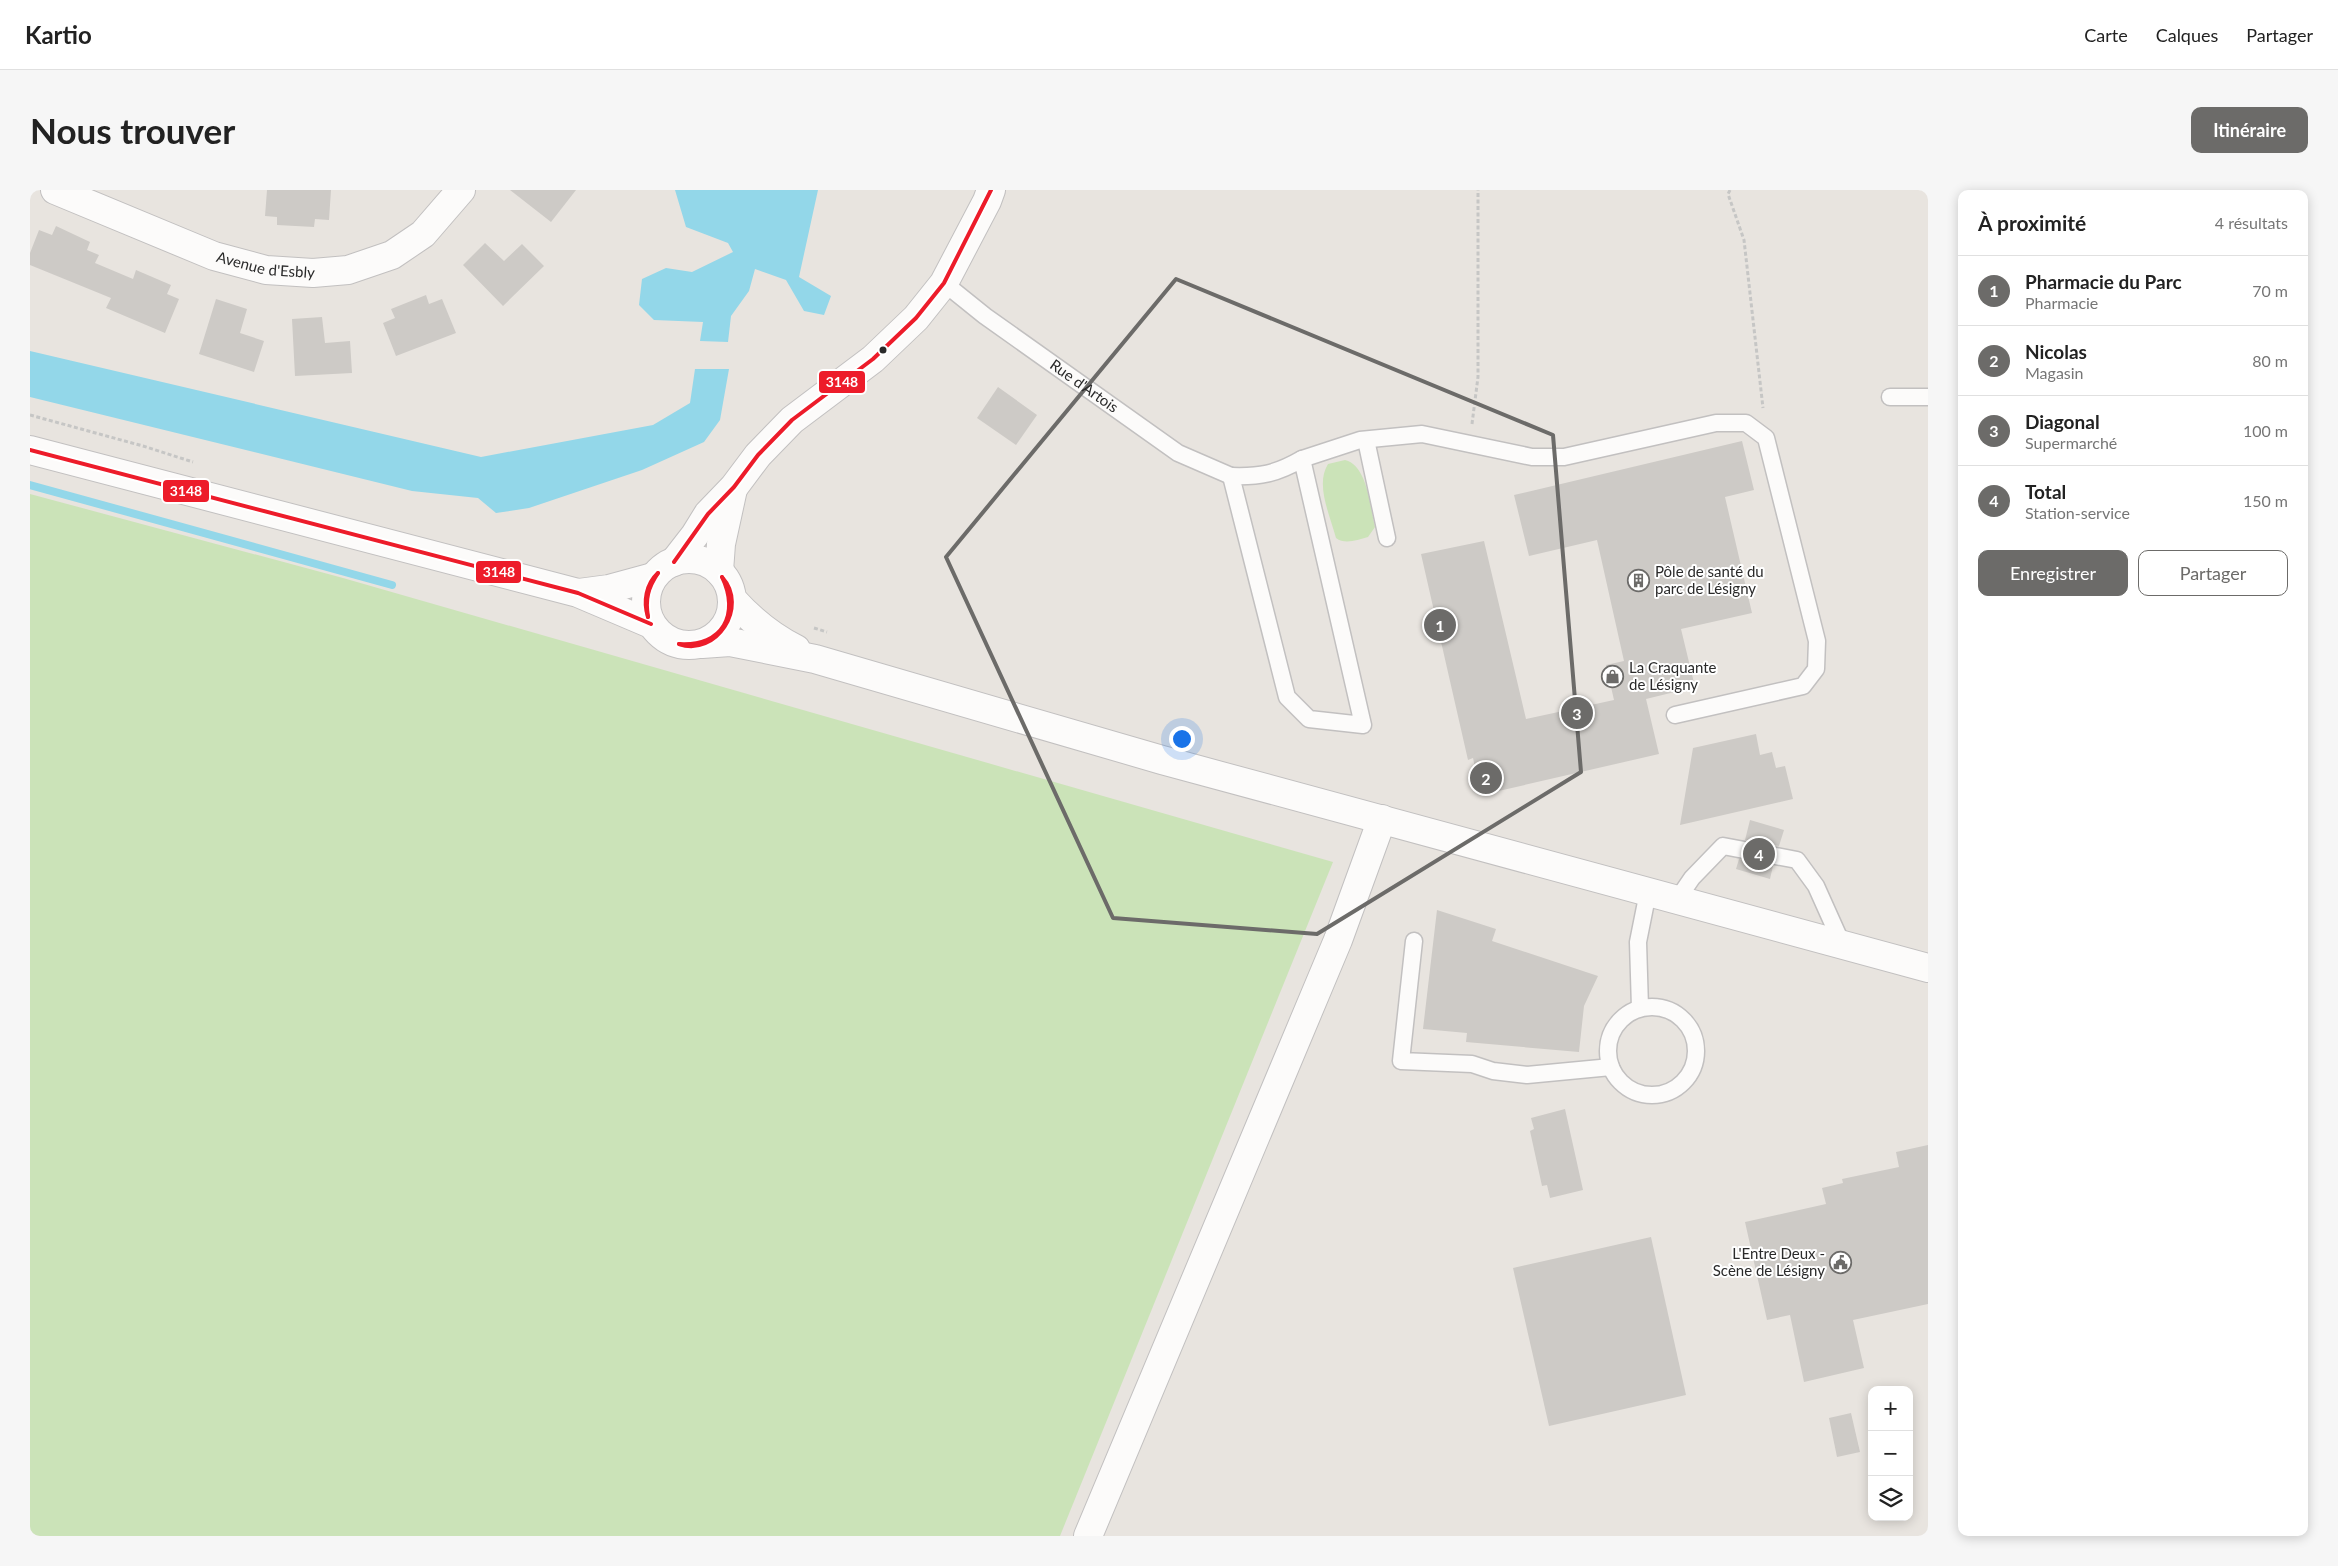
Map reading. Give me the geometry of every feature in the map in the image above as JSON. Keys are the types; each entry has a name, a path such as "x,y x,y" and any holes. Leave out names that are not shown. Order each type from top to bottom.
{"street":[{"name":"Avenue d'Esbly","path":"55,190 214,256 266,270 313,273 348,270 392,255 423,234 461,190"},
{"path":"991,190 944,283 916,318 873,359 792,420 758,455 734,487 708,514 695,536 664,570 645,600 646,612 651,624 660,635 672,643 687,646 730,642 815,659 1162,760 1928,968"},
{"path":"30,450 578,593 651,624"},
{"path":"719,571 722,537 734,487"},
{"path":"578,593 609,589 664,570 686,559 698,560 719,571 730,589 732,599 730,613 724,627 714,637 702,644"},
{"path":"732,599 752,620 774,637 815,659"},
{"path":"1088,1536 1338,940 1382,819"}],"lane":[{"name":"Rue d'Artois","path":"944,283 985,316 1178,453 1231,476"},
{"path":"1890,397 1927,396"},
{"path":"1302,459 1363,725 1309,719 1287,697 1231,476 1257,477 1282,471 1302,459 1366,440 1422,434 1532,457 1564,457 1716,423 1746,423 1766,438 1817,641 1816,669 1804,686 1675,715"},
{"path":"1366,440 1387,538"},
{"path":"1677,900 1692,878 1723,846 1797,860 1816,886 1842,944"},
{"path":"1640,1008 1638,942 1648,892"},
{"path":"1414,941 1401,1061 1472,1064 1493,1071 1526,1075 1611,1067"},
{"path":"1654,1007 1669,1010 1682,1018 1691,1030 1696,1044 1696,1058 1692,1072 1683,1084 1671,1092 1657,1096 1642,1095 1629,1089 1618,1080 1611,1067 1608,1053 1613,1032 1626,1015 1640,1008 1654,1007"}],"path":[{"path":"1469,445 1478,377 1478,190"},
{"path":"1730,190 1728,194 1744,240 1766,438"},
{"path":"30,416 143,446 199,464"},
{"path":"813,627 831,633"}],"highlighted area":[{"path":"1176,279 1553,435 1581,772 1317,934 1113,918 946,557"}],"green space":[{"path":"1345,460 1359,470 1367,488 1375,527 1368,537 1347,542 1336,538 1323,491 1324,472 1328,464"},
{"path":"30,494 343,578 1333,862 1060,1536 30,1536"}],"water":[{"path":"675,190 818,190 799,277 831,296 824,315 804,311 786,280 755,269 749,291 731,316 728,342 700,341 703,322 654,320 639,305 642,279 666,268 692,272 733,252 728,243 686,227"},
{"path":"30,351 481,457 653,425 690,403 695,369 729,369 720,420 704,442 642,470 529,508 496,513 478,498 412,491 30,397"}],"building":[{"path":"267,190 331,190 329,220 315,219 314,227 277,225 277,217 265,216"},
{"path":"510,190 576,190 551,222"},
{"path":"56,226 90,242 87,250 99,255 95,263 133,279 136,270 171,285 167,294 179,299 165,333 106,308 111,298 30,265 30,253 39,230 52,235"},
{"path":"485,243 504,261 522,244 544,266 503,306 463,265"},
{"path":"426,295 429,304 442,299 456,333 396,356 383,323 395,318 391,309"},
{"path":"216,299 247,309 240,333 264,341 254,372 199,354"},
{"path":"322,317 325,343 350,341 352,373 295,376 292,319"},
{"path":"998,387 1037,415 1016,445 977,418"},
{"path":"1742,441 1754,490 1725,497 1752,613 1681,629 1695,687 1646,699 1659,754 1481,795 1473,758 1468,760 1421,554 1484,541 1526,719 1614,700 1606,665 1624,661 1597,540 1529,556 1514,495"},
{"path":"1756,734 1760,755 1772,752 1776,768 1785,766 1793,799 1680,825 1693,748"},
{"path":"1750,820 1784,830 1779,846 1745,840"},
{"path":"1739,859 1773,866 1770,879 1736,869"},
{"path":"1437,910 1496,929 1492,941 1598,976 1584,1006 1579,1052 1466,1042 1467,1033 1423,1029"},
{"path":"1565,1109 1583,1190 1550,1198 1547,1185 1542,1186 1530,1131 1534,1129 1531,1118"},
{"name":"L'Entre Deux - Scène de Lésigny","path":"1928,1145 1928,1304 1853,1320 1864,1368 1804,1382 1790,1315 1767,1320 1745,1222 1826,1204 1822,1188 1843,1183 1842,1179 1899,1167 1896,1152"},
{"path":"1651,1237 1686,1395 1549,1426 1513,1268"},
{"path":"1851,1413 1860,1452 1837,1457 1829,1418"}],"waterway":[{"path":"30,485 392,585"}],"transit line":[{"name":"3148","path":"674,562 708,514 734,487 758,455 792,420 873,359 916,318 944,283 991,190"},
{"name":"3148","path":"30,450 578,593 651,624"},
{"name":"3148","path":"648,617 646,605 648,588 658,573"},
{"name":"3148","path":"648,617 648,594 658,573"},
{"name":"3148","path":"679,644 694,644 707,640 717,634 724,626 729,604 722,577"},
{"name":"3148","path":"679,644 693,646 705,643 716,636 724,627 730,615 732,602 729,589 722,577"}],"place":[{"name":"Pôle de santé du parc de Lésigny","path":"1639,581"},
{"name":"Pharmacie du Parc","path":"1440,625"},
{"name":"La Craquante de Lésigny","path":"1613,677"},
{"name":"Diagonal","path":"1577,713"},
{"name":"Nicolas","path":"1486,778"},
{"name":"Total","path":"1759,854"},
{"name":"L'Entre Deux - Scène de Lésigny","path":"1841,1263"}]}
